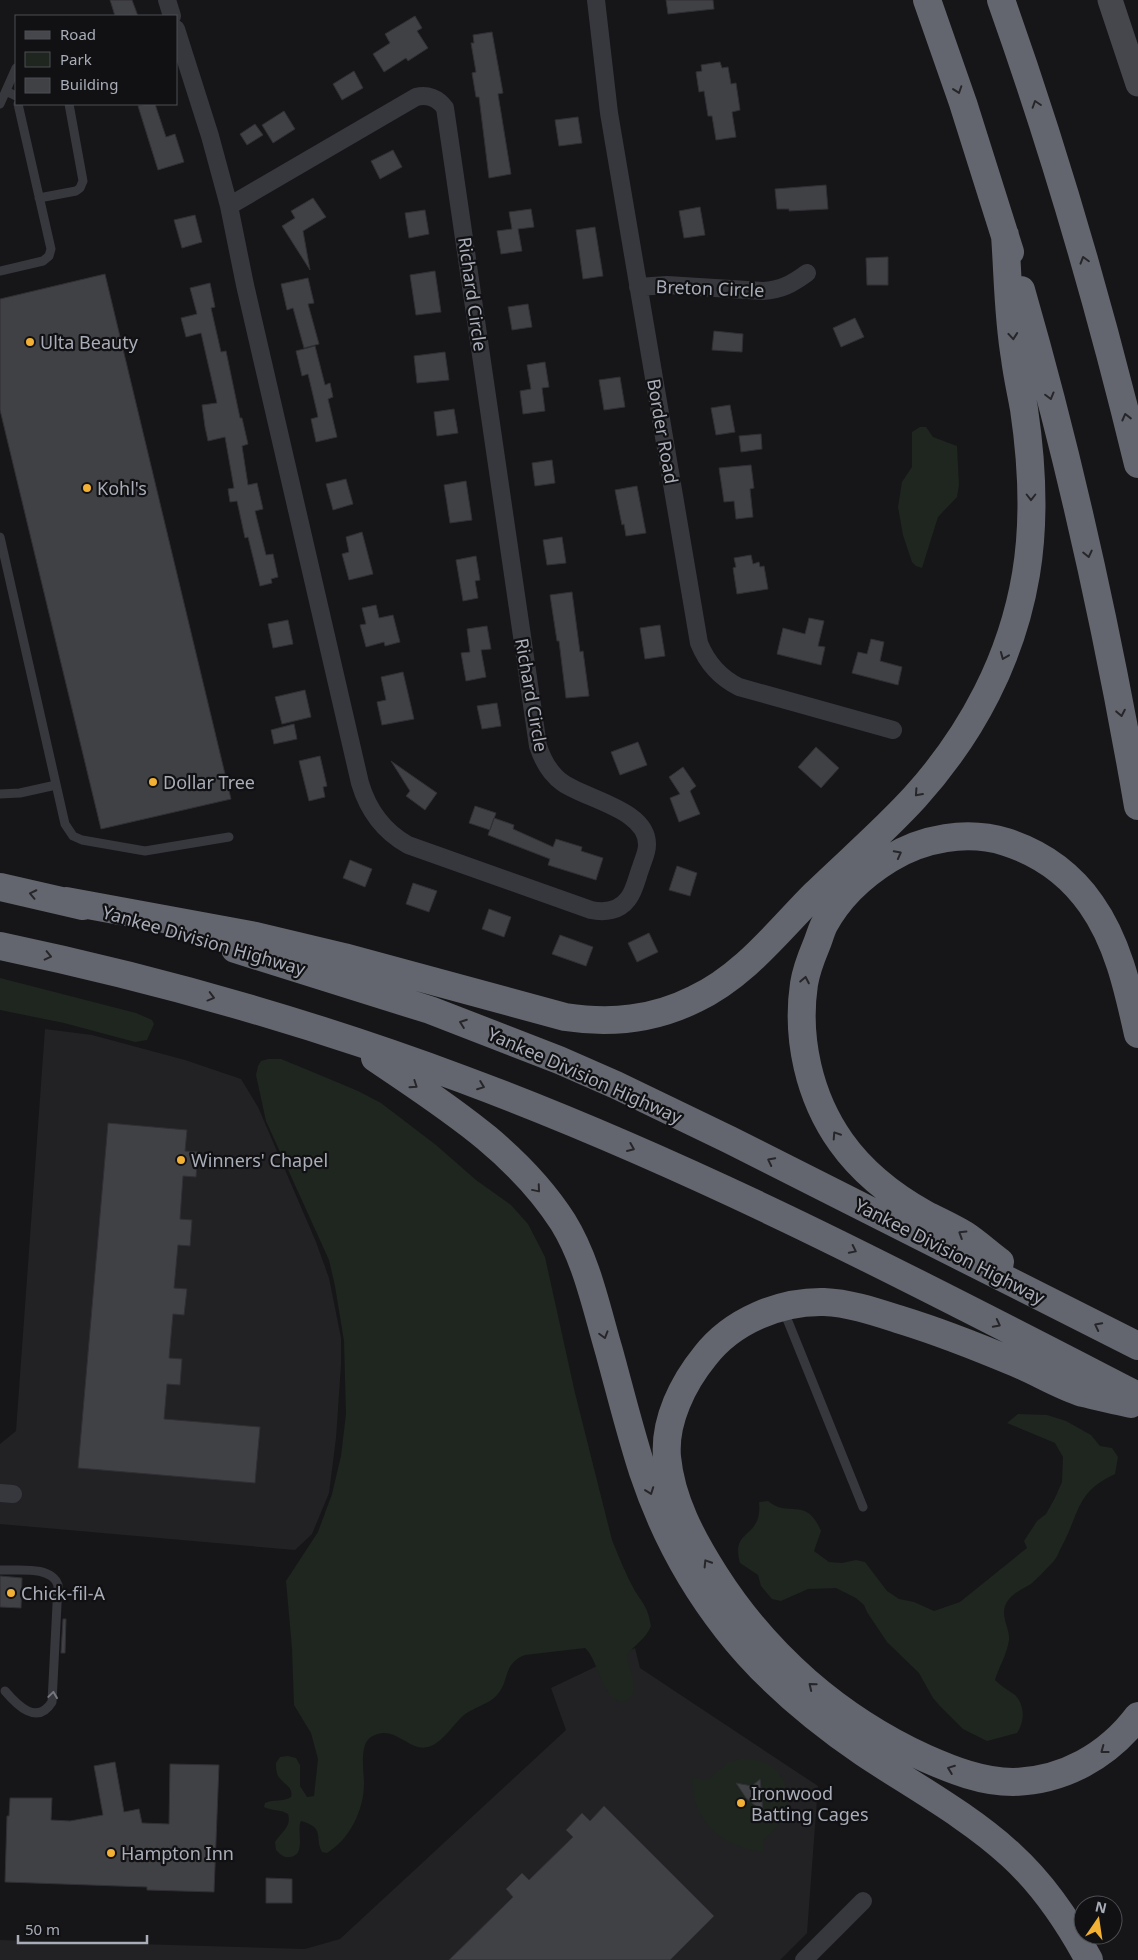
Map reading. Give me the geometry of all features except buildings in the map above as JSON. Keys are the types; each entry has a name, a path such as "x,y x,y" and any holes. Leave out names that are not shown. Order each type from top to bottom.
{"highway":[{"path":"927,0 966,111 1005,235 1052,401 1082,523 1108,645 1138,806"},
{"path":"1001,0 1033,94 1076,232 1101,319 1137,460"},
{"path":"66,901 256,936 344,957 565,1017 588,1021 624,1021 669,1011 697,998 724,982 770,942 925,785 962,738 994,679 1007,648 1026,574 1032,522 1032,487 1024,412 1014,358 1005,235"},
{"path":"1057,1305 964,1234 901,1200 879,1184 863,1169 841,1142 819,1102 808,1069 801,1020 804,984 808,966 823,926 835,908 863,877 877,866 897,854 928,841 961,837 1001,841 1025,849 1054,866 1068,877 1092,904 1114,948 1127,988 1138,1034"},
{"name":"Yankee Division Highway","path":"0,887 66,901 188,934 370,990 559,1060 625,1089 722,1136 1138,1346"},
{"path":"0,946 164,984 345,1038 522,1102 695,1176 864,1256 1138,1396"},
{"path":"345,1038 448,1108 492,1141 529,1179 556,1212 574,1241 589,1283 640,1463 658,1512 685,1567 709,1606 730,1633 772,1680 811,1714 862,1751 963,1818 1010,1854 1052,1900 1089,1960"},
{"path":"1138,1406 1081,1392 979,1348 911,1323 848,1305 803,1302 782,1306 757,1316 738,1326 710,1349 687,1380 677,1400 667,1443 667,1456 672,1484 688,1528 723,1587 762,1639 786,1664 808,1684 874,1731 940,1765 988,1779 1012,1782 1031,1781 1064,1773 1081,1765 1110,1746 1138,1716"}],"street":[{"path":"167,0 172,15"},
{"name":"Border Road","path":"596,0 610,113 638,287 697,633 705,656 722,676 739,687 892,730"},
{"path":"1110,0 1138,84"},
{"name":"Richard Circle","path":"178,35 210,136 229,206 245,285 360,783 368,806 383,827 408,846 591,910 604,912 616,909 624,904 632,894 646,852 646,836 640,825 631,816 563,783 546,765 538,746 445,108 437,100 430,97 416,97 229,206"},
{"name":"Breton Circle","path":"638,287 667,285 763,291 792,285 807,274"},
{"path":"804,1960 863,1901"}],"lane":[{"path":"0,104 15,70"},
{"path":"6,91 15,96"},
{"path":"0,271 41,262 49,256 50,246 18,105"},
{"path":"39,198 76,191 82,184 83,176 69,105"},
{"path":"0,536 67,829 73,836 82,840 152,851 229,837"},
{"path":"0,794 20,793 56,785"},
{"path":"782,1306 863,1507"},
{"path":"0,1570 46,1572 54,1578 58,1588 52,1702 45,1710 40,1712 27,1711 18,1706 5,1692"}],"shaded area":[{"path":"45,1029 92,1035 185,1060 241,1079 258,1107 316,1242 329,1278 341,1338 336,1438 329,1493 312,1534 295,1550 0,1524 0,1444 16,1431"},
{"path":"635,1648 640,1668 818,1786 807,1933 780,1960 0,1960 0,1940 305,1949 340,1939 566,1730 551,1688"}],"green space":[{"path":"920,427 926,427 933,437 957,446 959,485 957,497 938,517 922,568 912,562 903,535 898,507 902,482 912,467 912,432"},
{"path":"0,978 136,1013 152,1020 154,1024 147,1040 135,1042 64,1023 0,1010"},
{"path":"281,1059 358,1091 381,1103 436,1145 476,1180 511,1205 528,1224 545,1257 575,1393 612,1540 629,1579 647,1611 651,1626 627,1655 634,1688 632,1696 625,1701 617,1700 611,1696 601,1680 590,1653 585,1648 525,1655 509,1668 504,1684 497,1695 464,1715 444,1737 432,1746 418,1747 387,1733 372,1736 366,1742 364,1750 364,1784 361,1804 354,1823 348,1832 335,1847 327,1853 322,1852 317,1830 301,1821 300,1847 295,1855 288,1857 283,1856 276,1850 275,1842 287,1826 288,1814 264,1807 265,1803 291,1797 292,1794 290,1788 278,1776 276,1763 280,1757 296,1758 300,1765 300,1786 307,1797 314,1796 318,1759 311,1733 294,1705 292,1648 286,1581 318,1532 332,1494 341,1456 346,1414 344,1341 335,1286 329,1260 266,1121 256,1075 261,1061"},
{"path":"1018,1414 1047,1415 1066,1421 1091,1435 1100,1446 1112,1448 1118,1457 1115,1474 1093,1488 1081,1504 1054,1560 1031,1584 1013,1595 1005,1606 1004,1615 1009,1640 995,1680 1018,1699 1021,1704 1023,1719 1017,1733 987,1741 963,1729 940,1706 933,1698 919,1673 887,1642 864,1605 856,1598 836,1588 808,1589 781,1601 772,1599 761,1586 758,1575 740,1563 738,1552 739,1544 756,1522 759,1514 759,1502 768,1501 776,1506 803,1510 809,1514 821,1531 814,1551 829,1562 842,1563 856,1560 865,1562 887,1591 899,1599 914,1602 934,1611 960,1602 1027,1548 1024,1541 1037,1521 1046,1514 1062,1482 1063,1457 1055,1443 1007,1423"},
{"name":"Ironwood Batting Cages","path":"742,1759 759,1761 772,1767 781,1776 786,1789 787,1802 784,1816 776,1829 763,1840 763,1852 735,1845 712,1830 697,1807 693,1794 692,1778 708,1780 728,1762"}],"place":[{"name":"Ulta Beauty","path":"30,342"},
{"name":"Kohl's","path":"87,488"},
{"name":"Dollar Tree","path":"153,782"},
{"name":"Winners' Chapel","path":"181,1160"},
{"name":"Chick-fil-A","path":"11,1593"},
{"name":"Ironwood Batting Cages","path":"741,1803"},
{"name":"Hampton Inn","path":"111,1853"}]}
